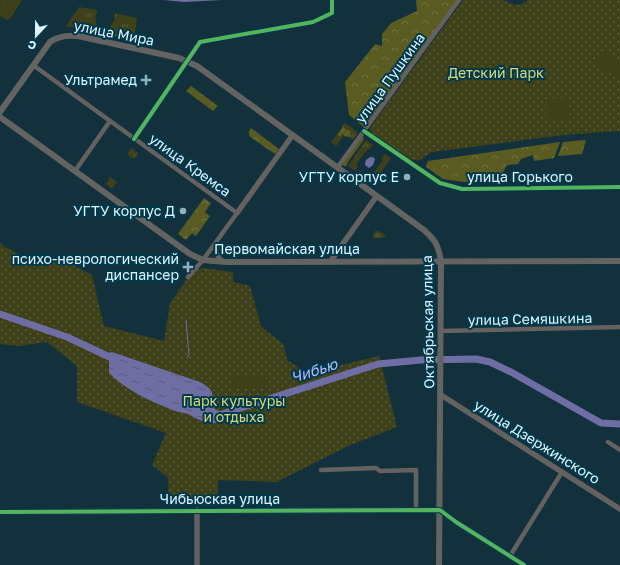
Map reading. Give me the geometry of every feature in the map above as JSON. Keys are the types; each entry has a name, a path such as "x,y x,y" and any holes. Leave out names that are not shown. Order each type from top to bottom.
{"main road":[{"name":"улица Мира","path":"0,112 50,42 54,39 70,36 133,48 188,61"},
{"name":"Октябрьская улица","path":"188,61 424,230 434,240 438,247 441,261 439,565"},
{"name":"Первомайская улица","path":"0,117 190,254 203,260 226,262 620,260"}],"street":[{"path":"134,139 200,42 313,22 332,13 332,0"},
{"name":"улица Пушкина","path":"337,168 460,0"},
{"name":"улица Кремса","path":"33,65 237,213"},
{"path":"75,171 110,120"},
{"name":"улица Горького","path":"364,131 440,183 462,189 620,187"},
{"path":"188,277 216,244 292,136"},
{"path":"330,262 376,197"},
{"path":"216,244 216,253 226,262"},
{"name":"улица Семяшкина","path":"440,331 620,327"},
{"name":"улица Дзержинского","path":"441,395 620,509"},
{"path":"608,442 620,450"},
{"path":"321,470 376,468 380,471 416,470 416,510"},
{"path":"510,556 562,472"},
{"path":"197,510 197,565"},
{"path":"440,510 456,522 524,565"},
{"name":"Чибьюская улица","path":"0,512 440,510"}],"green space":[{"path":"1,0 22,0 11,18 7,20 0,16"},
{"path":"416,0 457,0 364,127 349,115 345,82 375,44 382,46 382,34 391,23 417,11"},
{"name":"Детский Парк","path":"463,0 503,0 515,5 522,4 528,0 620,0 620,131 563,135 432,152 418,161 410,159 371,133 370,128 372,125"},
{"path":"79,7 98,10 95,17 97,25 90,31 66,26"},
{"path":"114,13 137,18 134,41 113,36 110,27 115,19"},
{"path":"603,50 620,61 620,75 618,78 595,64"},
{"path":"191,86 218,106 213,111 186,91"},
{"path":"569,98 570,119 546,119 546,99"},
{"path":"345,123 358,132 353,140 345,134 336,146 331,142"},
{"path":"343,127 346,130 351,131 349,137 342,134 340,137 338,134"},
{"path":"251,128 279,149 275,154 249,136 249,131"},
{"path":"363,136 364,139 346,166 342,165 342,164"},
{"path":"366,140 373,145 356,164 358,166 355,171 348,166"},
{"path":"586,140 582,154 558,156 563,142"},
{"path":"560,142 554,158 534,161 533,155 521,159 518,164 507,165 499,179 464,182 443,179 426,167 428,161"},
{"path":"131,148 138,153 134,159 127,155"},
{"path":"385,154 391,158 373,184 366,180 370,175 371,176 383,160 381,159"},
{"path":"110,177 117,182 112,189 106,184"},
{"path":"204,198 211,203 205,212 210,216 196,236 192,233 186,240 178,234"},
{"path":"375,231 378,231 387,236 373,238"},
{"name":"Парк культуры и отдыха","path":"0,242 5,247 41,265 57,257 92,275 104,326 164,341 170,303 187,279 198,269 203,268 233,272 233,282 250,286 261,326 284,345 287,360 304,371 320,370 379,356 397,427 348,446 277,482 218,480 218,505 169,505 168,478 152,465 166,433 77,402 77,366 47,342 19,346 0,344"},
{"path":"266,377 266,388 231,388 231,378"}],"water":[{"path":"164,0 222,0 184,2"},
{"path":"370,157 375,159 373,165 369,168 365,165 366,160"},
{"path":"112,352 205,385 211,390 215,411 217,412 217,423 205,422 188,414 172,410 123,385 109,373 109,360 107,359 108,353"}],"waterway":[{"name":"Чибью","path":"0,314 67,337 116,360"},
{"path":"186,320 189,355 187,358"},
{"name":"Чибью","path":"210,411 219,415 378,364 421,360 476,359 490,362 511,372 601,423 620,424"}],"cycle path":[{"path":"134,139 200,42 313,22 332,13 332,0"},
{"path":"364,131 440,183 462,189 620,187"},
{"path":"0,512 440,510 456,522 524,565"}],"place":[{"name":"Ультрамед","path":"146,80"},
{"name":"УГТУ корпус Е","path":"407,177"},
{"name":"УГТУ корпус Д","path":"183,211"},
{"name":"психо-неврологический диспансер","path":"188,267"}]}
